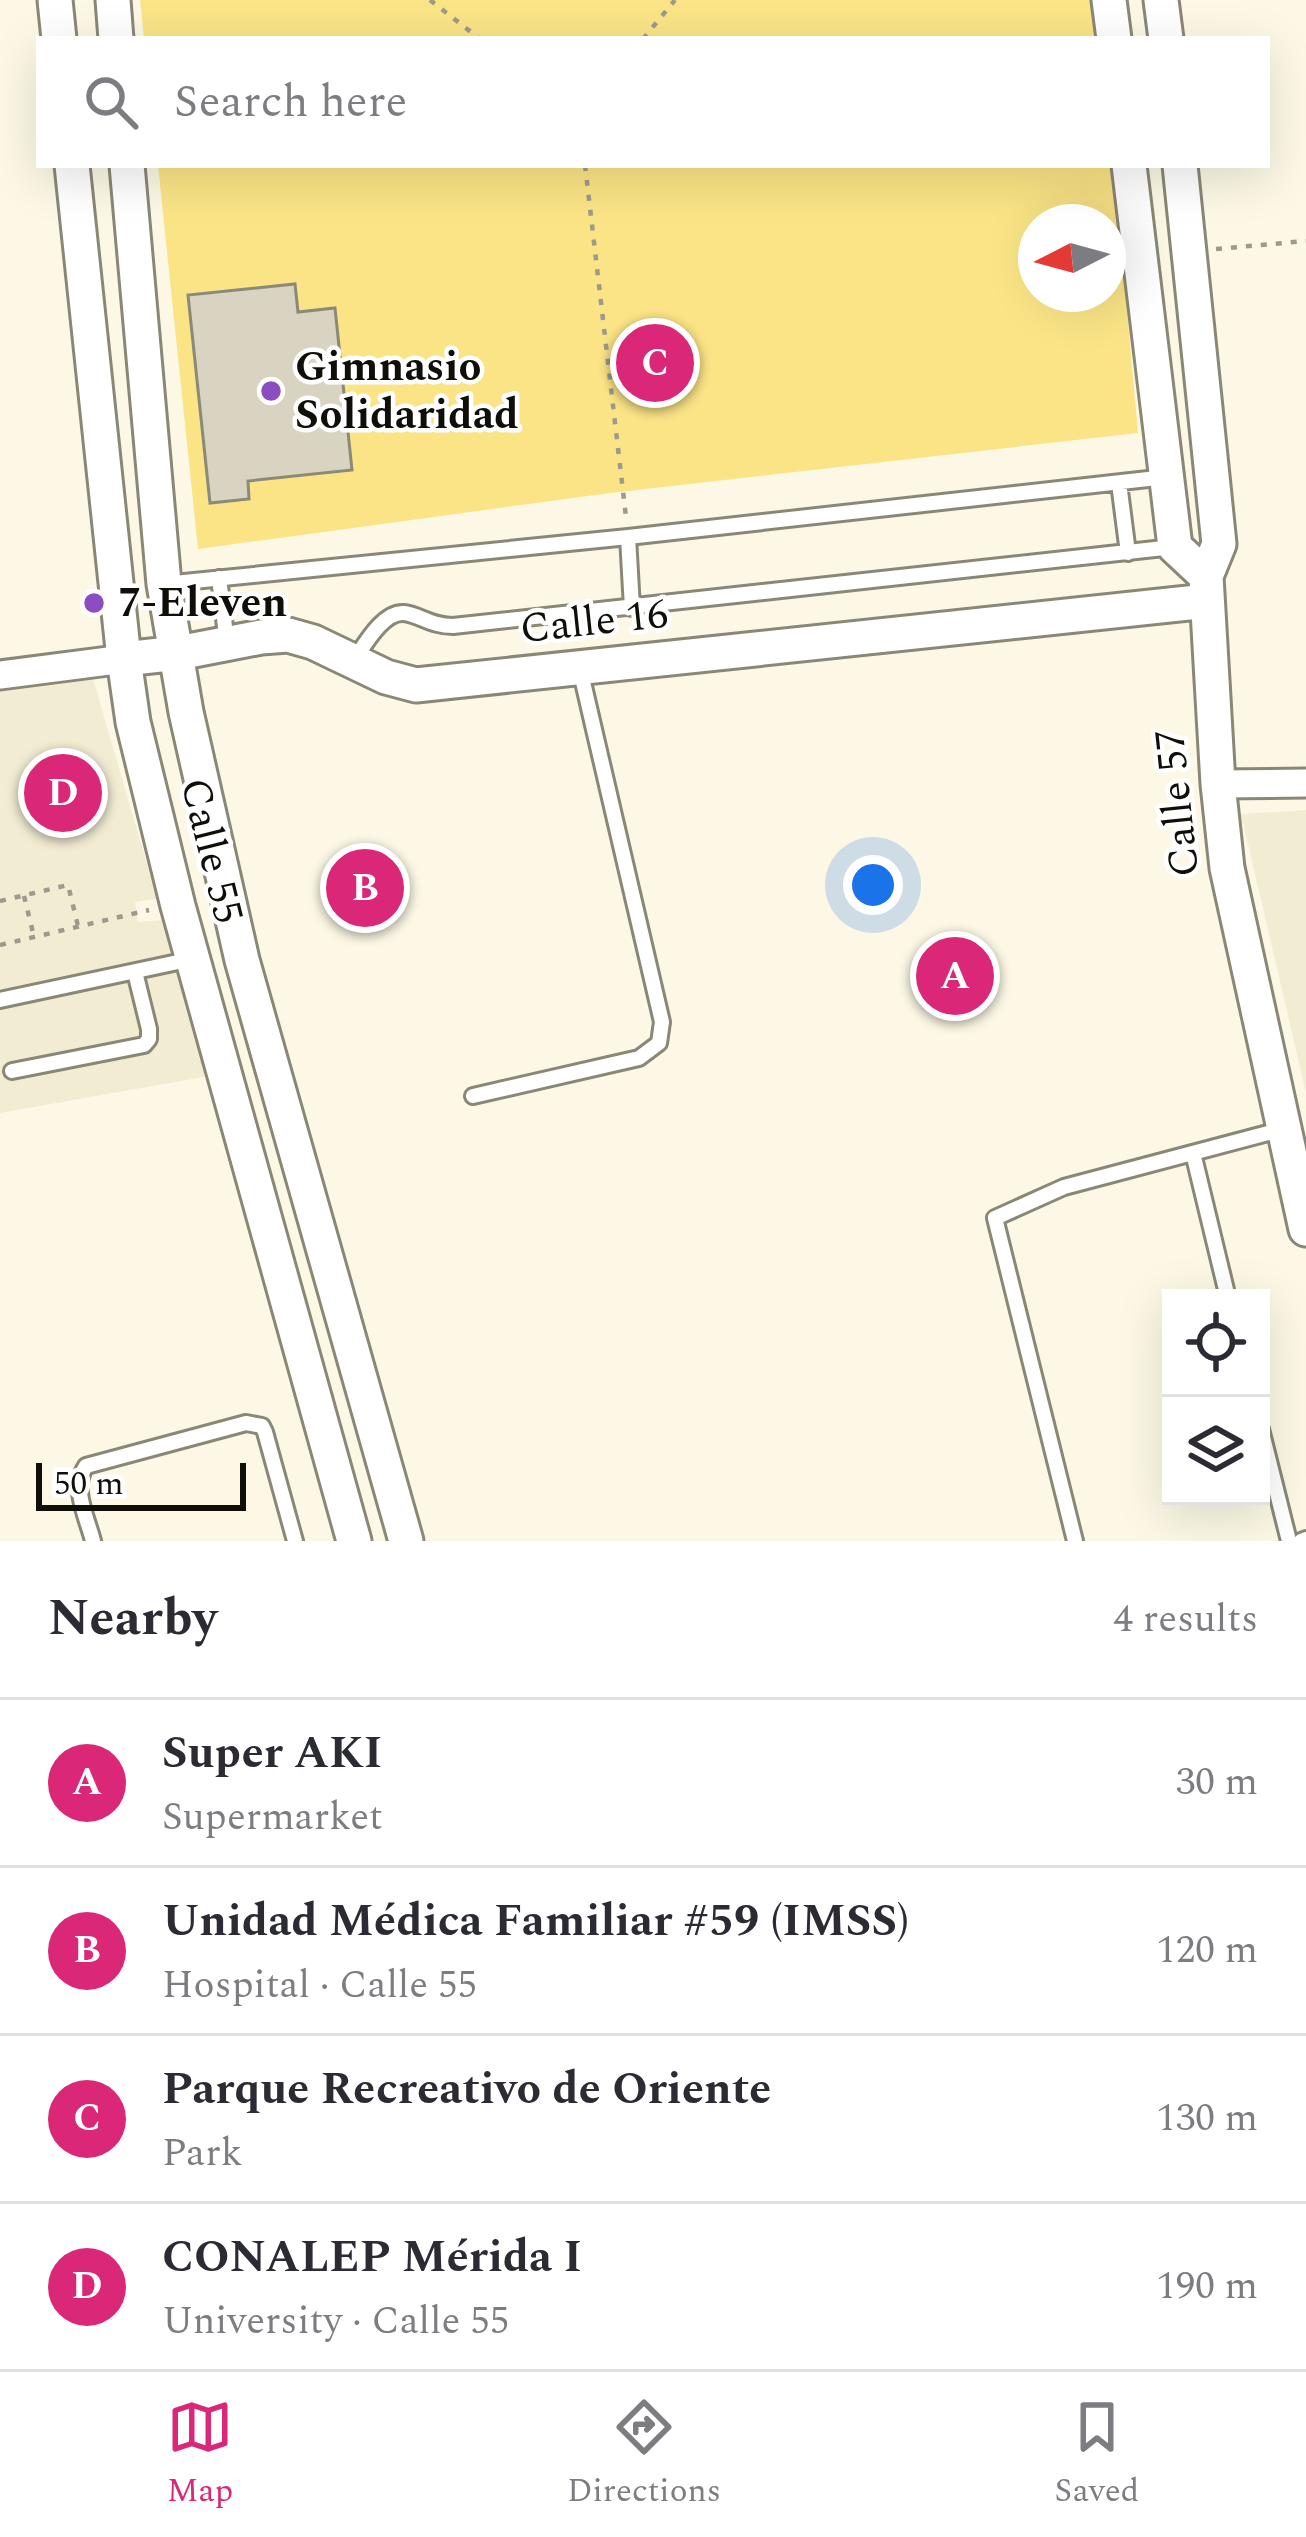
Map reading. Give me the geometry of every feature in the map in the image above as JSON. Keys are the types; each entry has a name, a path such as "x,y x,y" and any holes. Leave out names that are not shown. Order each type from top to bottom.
{"street":[{"path":"55,0 59,36"},
{"path":"113,0 116,36"},
{"path":"1109,0 1114,36"},
{"path":"1161,0 1166,36"},
{"name":"Calle 55","path":"72,168 134,722 194,964 354,1541"},
{"name":"Calle 55","path":"128,168 164,584 186,712 242,960 406,1541"},
{"path":"1129,168 1175,547 1206,589"},
{"name":"Calle 57","path":"1180,168 1219,544 1206,589 1227,868 1306,1229"},
{"name":"Calle 16","path":"0,675 288,635 416,685 580,669 1206,589"},
{"path":"1218,784 1306,782"},
{"path":"194,964 242,960"}],"lane":[{"path":"164,584 1166,477"},
{"path":"1119,483 1127,553"},
{"path":"628,537 632,608"},
{"path":"354,660 392,616 404,614 452,626 1175,547"},
{"path":"219,578 227,644"},
{"path":"473,1096 639,1058 659,1042 662,1022 580,669"},
{"path":"0,1000 194,964"},
{"path":"12,1072 144,1045 149,1029 135,972"},
{"path":"1075,1541 995,1217 1064,1186 1283,1129"},
{"path":"1192,1153 1226,1289"},
{"path":"93,1541 78,1487 86,1466 246,1423 262,1426 265,1432 295,1541"},
{"path":"1270,1465 1289,1541"}],"path":[{"path":"430,0 476,36"},
{"path":"645,36 675,0"},
{"path":"585,168 628,537"},
{"path":"1190,251 1306,241"},
{"path":"0,901 68,885 78,926"},
{"path":"24,896 34,937"},
{"path":"0,945 136,912"}],"shaded area":[{"path":"140,0 1099,0 1103,36 144,36"},
{"path":"158,168 1114,168 1117,204 1018,204 1018,312 1126,312 1126,299 1138,433 610,493 198,549"},
{"path":"92,675 157,899 135,902 138,922 162,920 209,1076 0,1113 0,688"},
{"path":"1306,810 1306,1093 1241,814"}],"building":[{"name":"Gimnasio Solidaridad","path":"295,284 298,312 335,308 352,470 248,481 249,499 210,503 188,295"}],"place":[{"name":"Parque Recreativo de Oriente","path":"655,363"},
{"name":"Gimnasio Solidaridad","path":"271,391"},
{"name":"7-Eleven","path":"94,603"},
{"name":"CONALEP Mérida I","path":"63,793"},
{"name":"Unidad Médica Familiar #59 (IMSS)","path":"365,888"},
{"name":"Super AKI","path":"955,976"}]}
